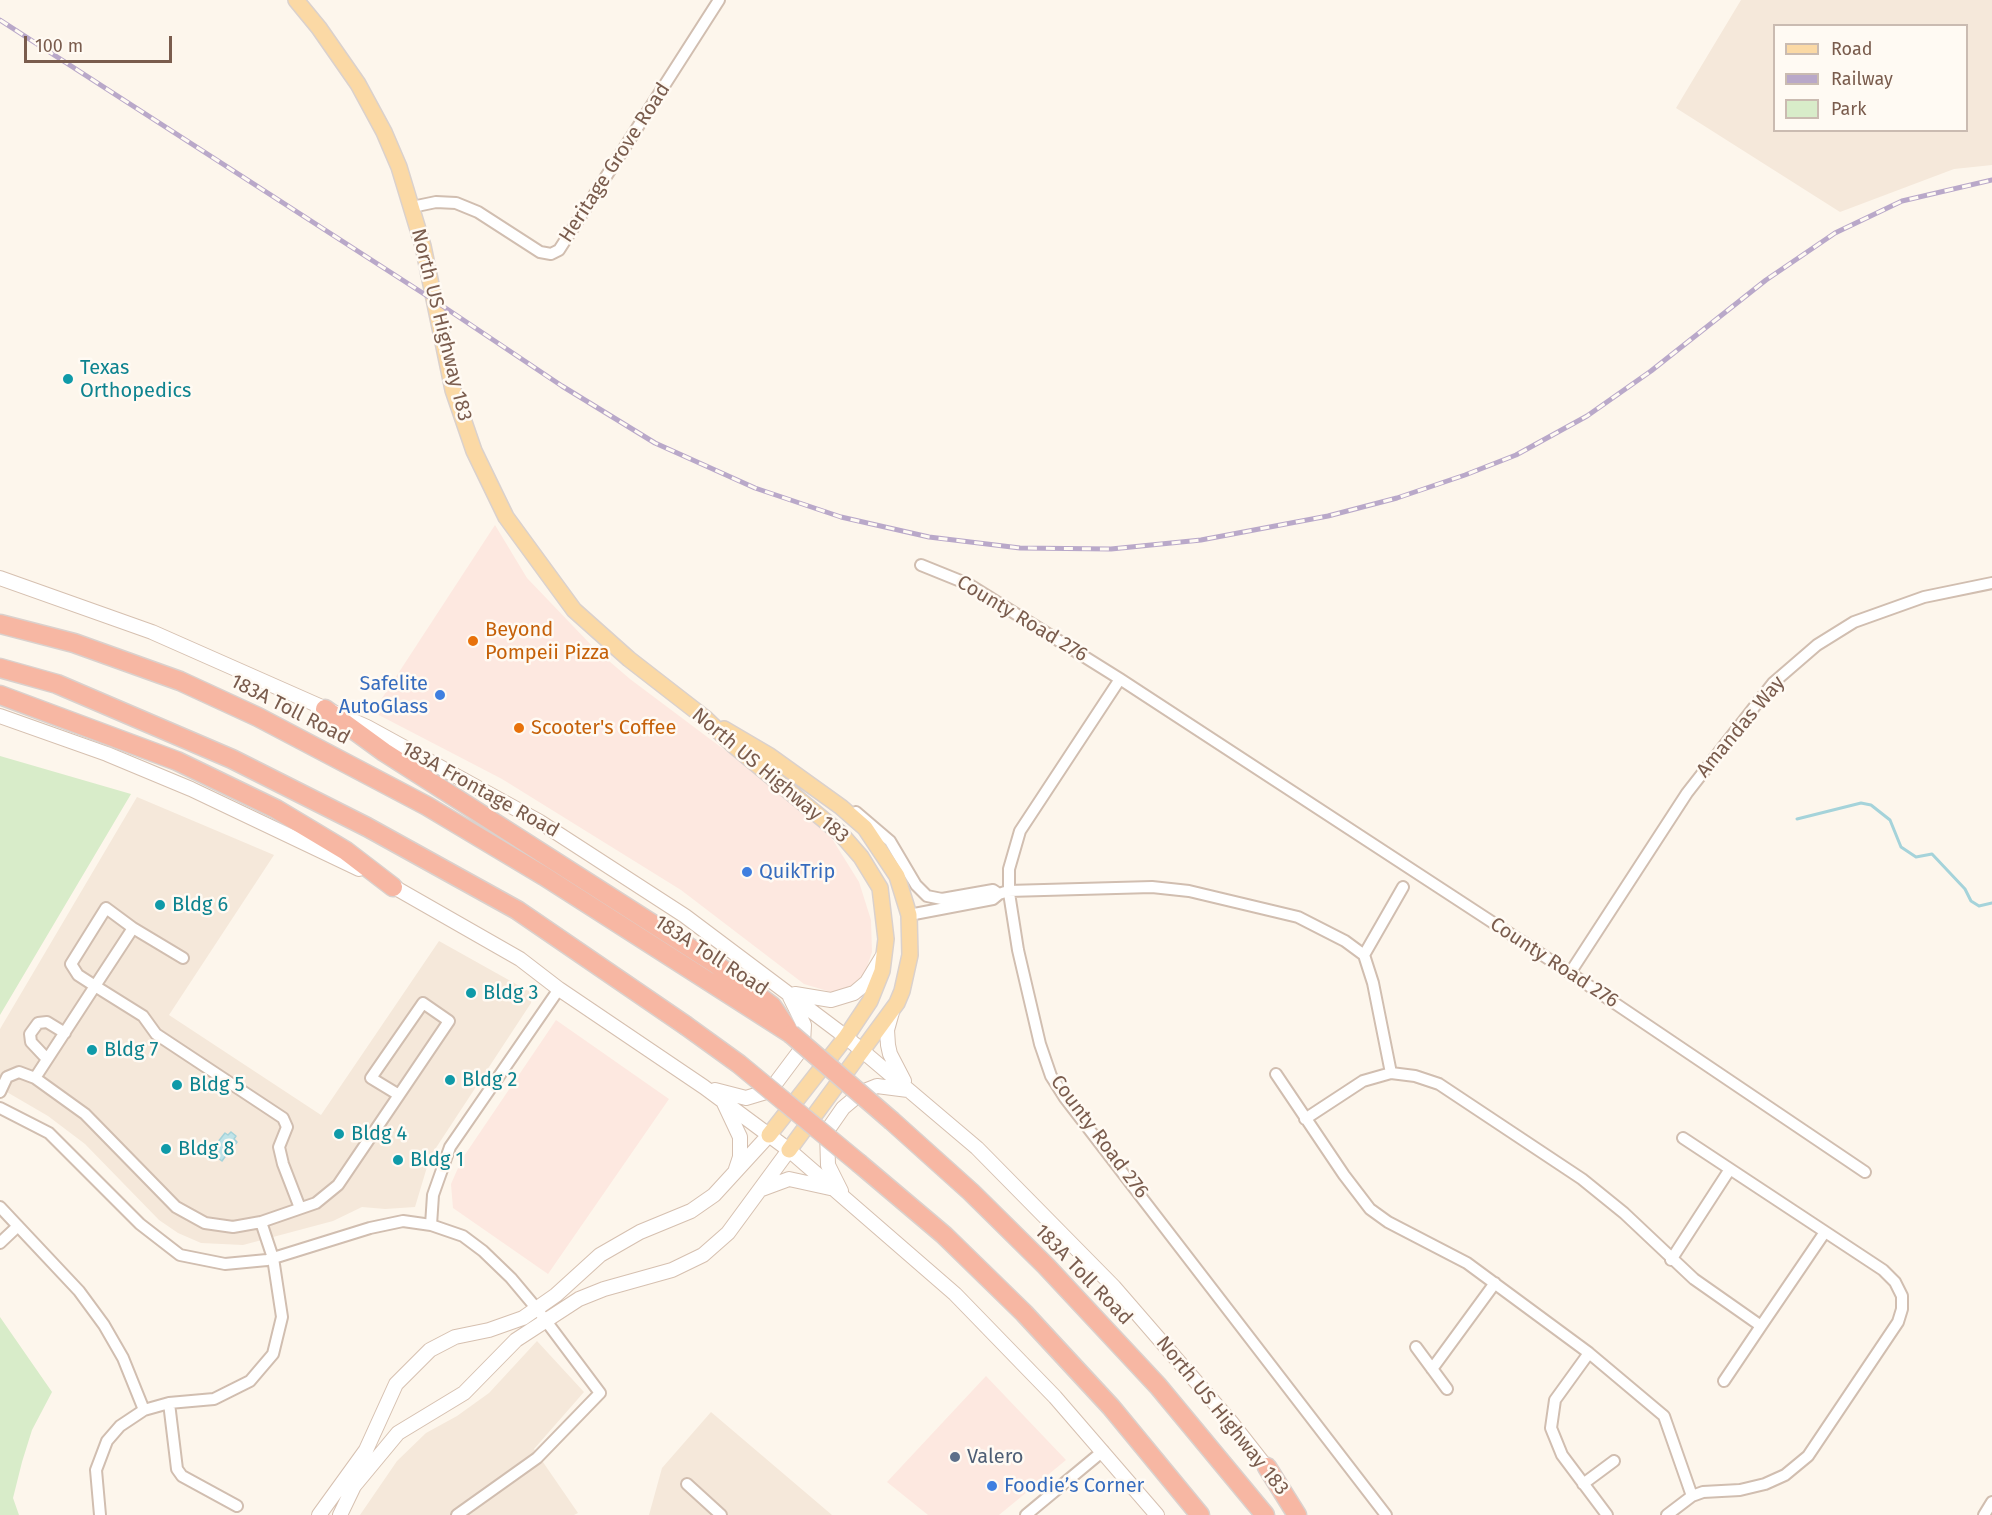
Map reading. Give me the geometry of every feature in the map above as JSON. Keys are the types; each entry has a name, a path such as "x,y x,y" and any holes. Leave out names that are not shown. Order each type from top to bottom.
{"highway":[{"name":"183A Toll Road","path":"0,624 74,643 180,681 258,717 427,806 791,1034 971,1192 1054,1275 1158,1386 1265,1515"},
{"path":"0,668 57,684 232,759 367,827 517,910 685,1025 739,1064 944,1235 1024,1313 1111,1407 1200,1515"},
{"path":"0,695 187,766 286,815 346,851 393,887"},
{"path":"325,709 384,752 717,965 772,1006 791,1034"},
{"path":"1267,1467 1297,1515"}],"main road":[{"name":"North US Highway 183","path":"296,0 346,66 368,101 399,167 412,207 453,390 474,451 506,517 574,610 629,659 705,718 733,745 841,834 861,857 880,888 886,928 885,952 882,971 870,1001 846,1037 769,1135"},
{"name":"183A Frontage Road","path":"0,578 152,632 376,732 540,822 685,916 788,991 910,1091"},
{"path":"0,716 107,754 277,828 393,887 520,959 559,989 704,1087 789,1150 956,1294 1103,1450 1157,1515"},
{"name":"North US Highway 183","path":"705,718 770,756 841,807 873,837 900,882 909,915 911,944 908,968 902,991 893,1009 789,1150"},
{"path":"880,888 909,915"},
{"path":"788,991 831,999 854,993 867,982 885,952"},
{"path":"704,1087 746,1098 766,1092 775,1084 799,1052 804,1035 801,1015 788,991"},
{"path":"893,1009 887,1030 890,1054 910,1091"},
{"path":"837,1191 828,1165 827,1131 843,1108 862,1092 877,1086 910,1091"},
{"name":"North US Highway 183","path":"910,1091 977,1148 1114,1287 1267,1467 1302,1515"},
{"path":"723,1101 740,1137 740,1157 734,1175"},
{"path":"340,1515 354,1486 398,1432 464,1393 541,1315 556,1295 600,1255 640,1232 691,1211 714,1195 769,1135"},
{"path":"319,1515 366,1450 388,1399 407,1370 430,1350 455,1337 541,1315 604,1288 689,1264 728,1233 789,1150"},
{"path":"758,1192 776,1182 789,1179 837,1191"}],"street":[{"name":"Heritage Grove Road","path":"412,207 436,202 456,203 478,212 540,252 551,254 559,250 719,0"},
{"name":"County Road 276","path":"921,565 968,584 1120,679 1570,973 1865,1172"},
{"name":"Amandas Way","path":"1570,973 1687,793 1773,684 1817,645 1854,622 1924,597 1992,584"},
{"name":"County Road 276","path":"1120,679 1020,831 1004,893 1051,1076 1386,1515"},
{"path":"841,807 859,813 877,827 900,855 916,885 927,896 942,899 993,890 1004,893 1152,887 1190,891 1298,917 1345,941 1364,955 1373,983 1391,1074"},
{"path":"1364,955 1403,887"},
{"path":"909,915 993,899 1004,893"},
{"path":"183,958 133,928 106,908 71,964 78,975 143,1016 156,1034 283,1118 287,1127 279,1147 300,1208"},
{"path":"35,1078 133,928"},
{"path":"431,1225 433,1195 450,1147 559,989"},
{"path":"0,1092 7,1077 19,1072 35,1078 85,1114 176,1206 205,1223 233,1227 261,1222 316,1203 338,1185 399,1095 449,1020 423,1003 371,1078 399,1095"},
{"path":"48,1059 32,1042 30,1034 38,1023 47,1022 65,1033"},
{"path":"1276,1074 1305,1119 1370,1209 1388,1222 1467,1263 1589,1353 1664,1416 1692,1496"},
{"path":"1305,1119 1363,1081 1391,1074 1414,1076 1439,1084 1582,1179 1624,1213 1671,1260 1761,1326"},
{"path":"0,1108 49,1133 140,1224 180,1255 225,1264 273,1258 403,1221 431,1225 463,1236 483,1251 511,1278 600,1393 537,1458 457,1515"},
{"path":"1667,1515 1692,1496 1703,1492 1740,1490 1765,1484 1785,1475 1808,1456 1898,1322 1902,1309 1902,1296 1895,1282 1825,1232 1683,1138"},
{"path":"1671,1260 1730,1169"},
{"path":"0,1207 79,1291 104,1325 123,1358 144,1410"},
{"path":"100,1515 96,1470 107,1441 120,1426 144,1410 169,1403 214,1399 250,1381 273,1354 282,1317 273,1258 261,1222"},
{"path":"0,1243 18,1226"},
{"path":"1724,1382 1825,1232"},
{"path":"1432,1369 1495,1283"},
{"path":"1416,1347 1447,1389"},
{"path":"1589,1353 1555,1400 1551,1413 1554,1442 1607,1515"},
{"path":"169,1403 177,1469 182,1476 237,1506"},
{"path":"1026,1515 1103,1450"},
{"path":"1583,1484 1614,1461"},
{"path":"687,1485 721,1515"},
{"path":"1984,1515 1992,1502"}],"shaded area":[{"path":"1741,0 1992,0 1992,165 1954,169 1840,212 1676,108"},
{"path":"495,525 527,578 595,649 630,679 810,814 831,837 859,882 871,920 872,952 865,973 849,988 831,992 804,984 681,890 502,779 373,712"},
{"path":"137,797 274,855 169,1015 321,1115 439,941 532,993 531,1003 430,1157 415,1207 385,1209 362,1207 333,1221 243,1245 201,1243 178,1233 159,1220 85,1144 48,1116 0,1088 0,1029"},
{"path":"556,1020 669,1099 548,1274 453,1208 451,1184 462,1159"},
{"path":"537,1341 584,1392 534,1449 578,1513 574,1515 360,1515 397,1461 426,1433 457,1416 489,1393"},
{"path":"986,1376 1066,1460 999,1515 928,1515 887,1482"},
{"path":"711,1412 832,1515 649,1515 662,1468"}],"green space":[{"path":"0,756 131,794 0,1015"},
{"path":"0,1317 52,1392 32,1430 22,1462 13,1498 19,1515 0,1515"}],"water":[{"path":"231,1132 236,1136 234,1139 237,1142 230,1151 227,1149 225,1152 227,1154 222,1161 210,1152 225,1133 228,1135"}],"waterway":[{"path":"1797,819 1861,803 1871,805 1890,820 1901,847 1916,857 1932,854 1965,889 1971,901 1979,906 1992,903"}],"railway":[{"path":"0,20 435,301 562,386 655,443 755,488 841,517 929,537 1020,548 1111,549 1201,540 1328,516 1397,498 1465,475 1516,455 1587,416 1651,371 1766,280 1835,233 1902,201 1992,180"}],"place":[{"name":"Texas Orthopedics","path":"68,379"},
{"name":"Beyond Pompeii Pizza","path":"473,641"},
{"name":"Safelite AutoGlass","path":"440,695"},
{"name":"Scooter's Coffee","path":"519,728"},
{"name":"QuikTrip","path":"747,872"},
{"name":"Bldg 6","path":"160,905"},
{"name":"Bldg 3","path":"471,993"},
{"name":"Bldg 7","path":"92,1050"},
{"name":"Bldg 2","path":"450,1080"},
{"name":"Bldg 5","path":"177,1085"},
{"name":"Bldg 4","path":"339,1134"},
{"name":"Bldg 8","path":"166,1149"},
{"name":"Bldg 1","path":"398,1160"},
{"name":"Valero","path":"955,1457"},
{"name":"Foodie’s Corner","path":"992,1486"}]}
